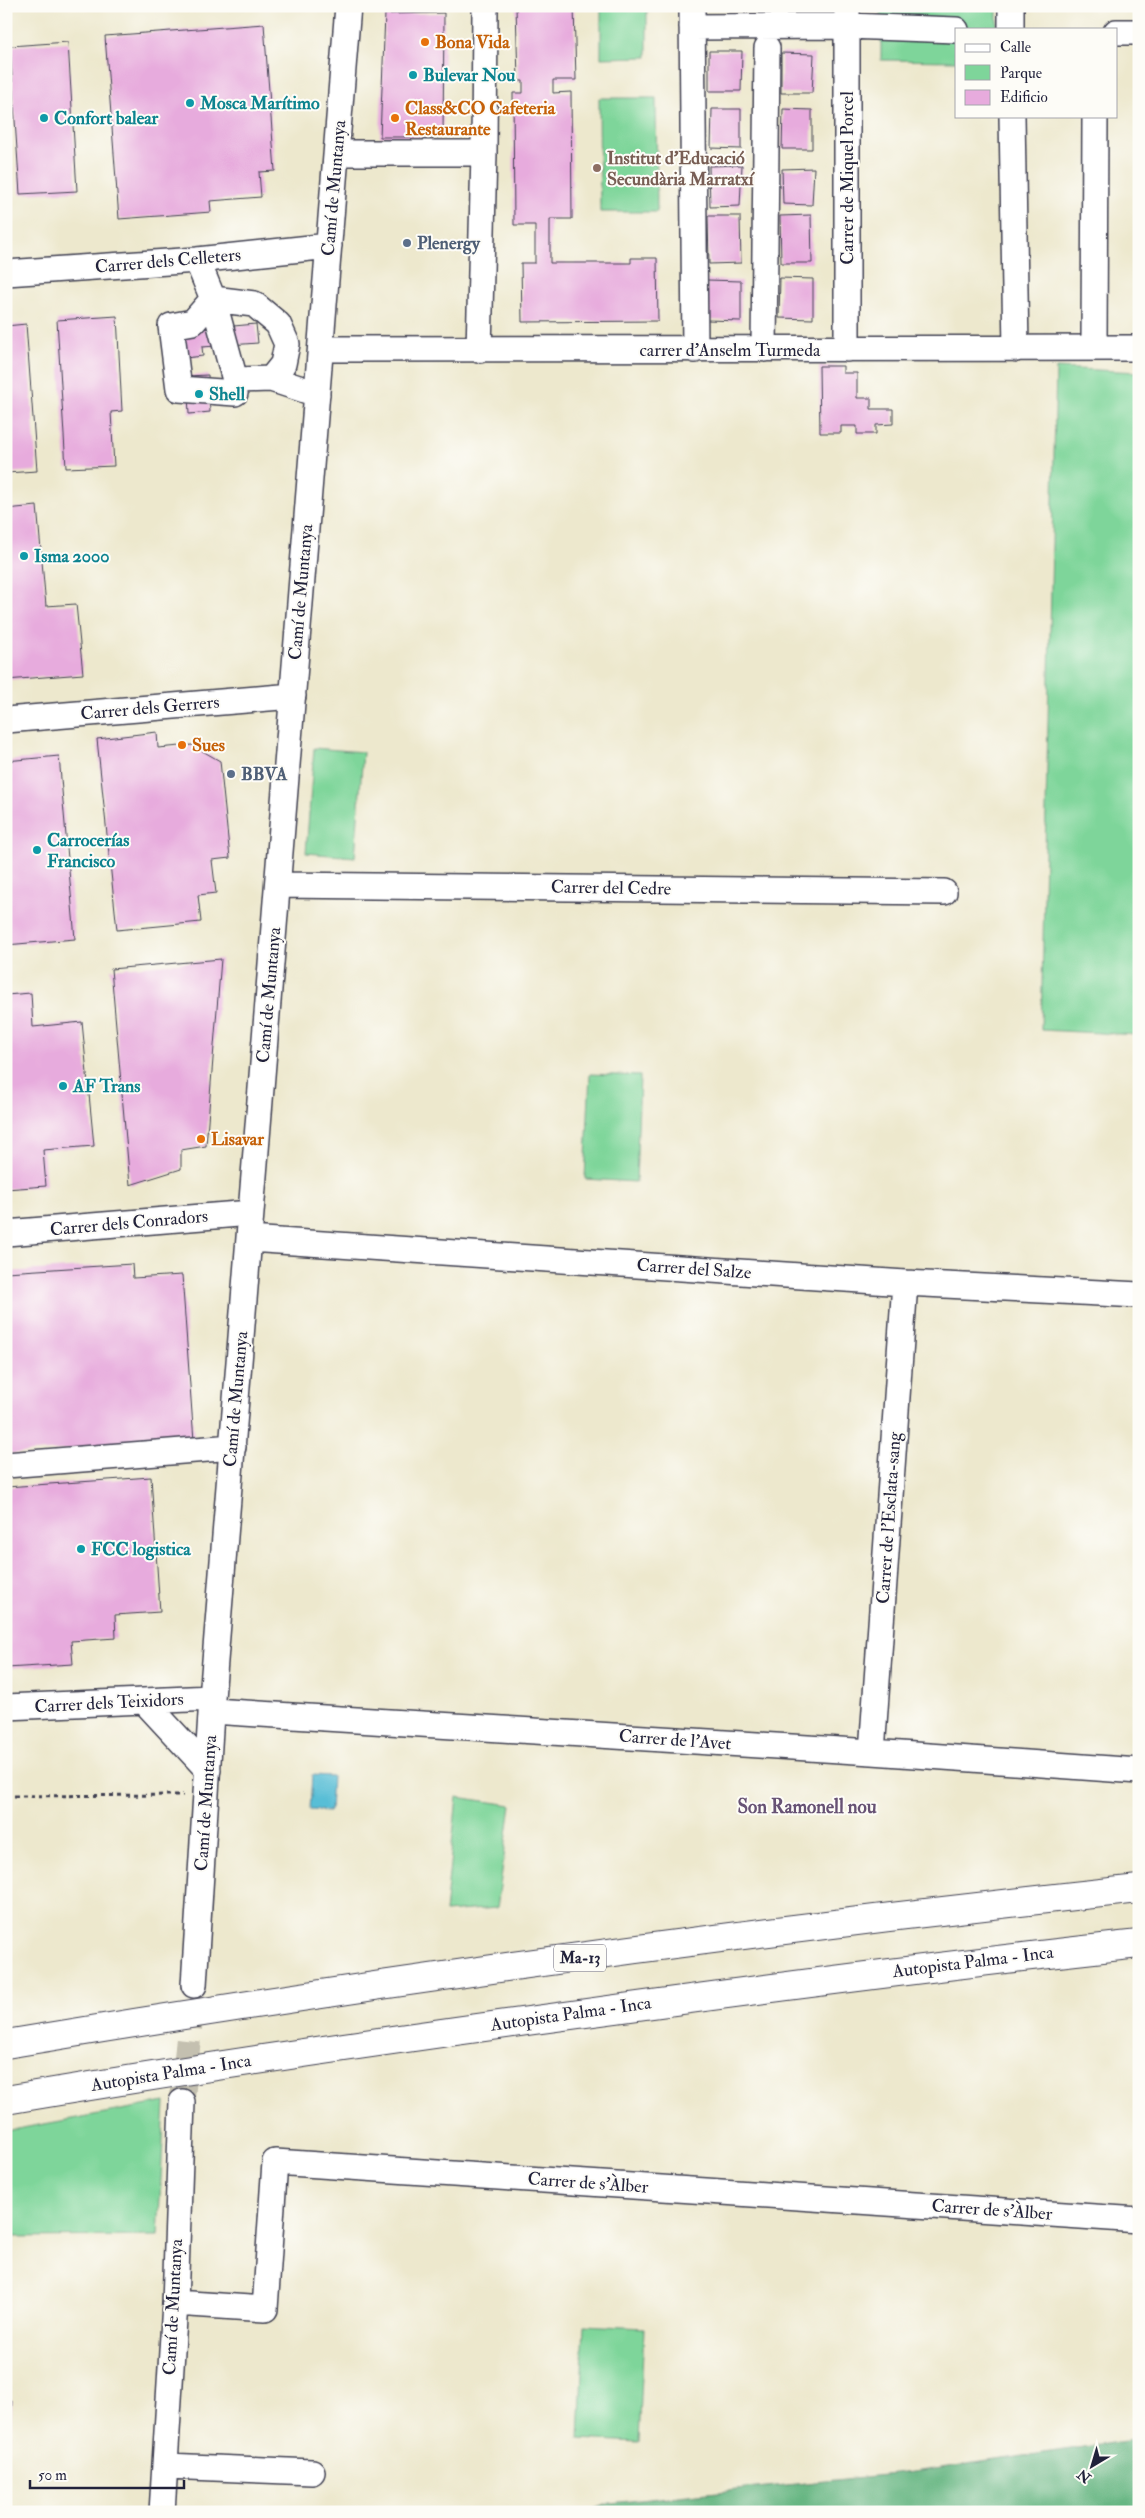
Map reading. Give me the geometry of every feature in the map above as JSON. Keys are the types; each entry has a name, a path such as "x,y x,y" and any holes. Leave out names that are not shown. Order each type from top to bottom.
{"highway":[{"name":"Ma-13","path":"12,2042 272,2001 488,1971 789,1931 1139,1889"},
{"name":"Autopista Palma - Inca","path":"6,2100 148,2076 652,2003 965,1962 1139,1944"}],"street":[{"name":"Camí de Muntanya","path":"194,1985 212,1705 348,6"},
{"path":"478,350 484,153 484,6"},
{"path":"1011,6 1011,28"},
{"path":"695,350 692,16 847,16 955,30"},
{"name":"Carrer de Miquel Porcel","path":"847,16 848,349"},
{"path":"1118,32 1139,32"},
{"path":"764,349 767,48"},
{"path":"1012,118 1016,349"},
{"path":"1094,347 1095,118"},
{"path":"337,153 484,153"},
{"name":"Carrer dels Celleters","path":"6,274 196,260 329,246"},
{"path":"196,260 213,300 235,380 235,393 178,389 171,326 193,322 213,300"},
{"path":"213,300 254,304 278,324 287,344 283,364 271,379"},
{"name":"carrer d'Anselm Turmeda","path":"320,349 1139,348"},
{"path":"235,380 271,379 317,394"},
{"name":"Carrer dels Gerrers","path":"6,720 293,696"},
{"name":"Carrer del Cedre","path":"278,885 944,892"},
{"name":"Carrer dels Conradors","path":"6,1233 251,1213"},
{"name":"Carrer del Salze","path":"249,1239 906,1284 1139,1295"},
{"name":"Carrer de l'Esclata-sang","path":"872,1752 906,1284"},
{"path":"6,1465 233,1446"},
{"path":"144,1701 208,1770"},
{"name":"Carrer dels Teixidors","path":"6,1708 144,1701 212,1705"},
{"name":"Carrer de l'Avet","path":"212,1705 1139,1771"},
{"name":"Camí de Muntanya","path":"162,2512 175,2303 182,2102"},
{"name":"Carrer de s'Àlber","path":"175,2303 265,2309 274,2162 1139,2220"},
{"path":"166,2466 312,2472"}],"path":[{"path":"6,1796 206,1795"}],"green space":[{"path":"601,6 647,6 647,57 601,58"},
{"path":"881,7 997,8 997,28 955,28 955,61 881,60"},
{"path":"599,98 656,98 657,212 600,212"},
{"path":"1056,368 1139,372 1139,1035 1041,1030"},
{"path":"314,748 363,752 355,857 306,853"},
{"path":"590,1074 640,1076 636,1182 585,1179"},
{"path":"457,1797 511,1805 497,1908 445,1912"},
{"path":"165,2102 158,2236 6,2237 6,2131"},
{"path":"584,2325 644,2328 639,2442 579,2439"},
{"path":"1139,2439 1139,2512 588,2512 610,2503 913,2472"}],"water":[{"path":"312,1775 332,1776 330,1811 310,1810"}],"building":[{"path":"516,6 574,6 576,80 553,80 553,93 571,92 572,219 550,219 550,263 631,263 631,258 657,258 658,321 522,322 521,263 535,263 535,225 514,225 513,93 523,93 523,81 518,81"},
{"name":"Bulevar Nou","path":"444,13 443,137 380,137 385,14"},
{"name":"Mosca Marítimo","path":"264,24 275,171 259,172 261,197 210,201 211,212 119,219 105,36"},
{"name":"Confort balear","path":"68,42 77,191 20,194 10,46"},
{"path":"709,51 742,51 741,91 709,91"},
{"path":"781,53 814,54 812,93 781,93"},
{"path":"712,109 741,109 741,149 711,148"},
{"path":"783,109 812,110 812,149 782,149"},
{"path":"742,165 740,206 710,207 709,166"},
{"path":"814,168 812,205 783,204 782,169"},
{"path":"811,215 812,263 781,263 780,216"},
{"path":"708,216 740,216 741,263 709,264"},
{"path":"780,278 813,279 813,319 779,318"},
{"path":"707,280 741,281 741,321 707,320"},
{"path":"117,316 122,411 111,412 114,466 66,468 57,320"},
{"path":"26,324 37,471 6,473 6,326"},
{"path":"256,324 258,343 202,347 203,356 185,358 182,333 200,329"},
{"path":"819,366 843,366 843,373 857,373 857,398 871,398 871,409 893,409 893,424 876,425 876,434 857,434 857,426 841,426 841,433 820,433"},
{"name":"Shell","path":"208,375 210,412 189,414 187,376"},
{"name":"Isma 2000","path":"37,506 46,606 76,604 83,674 6,680 6,509"},
{"path":"157,732 158,748 192,745 220,761 230,858 212,860 216,893 198,895 201,922 117,930 97,739"},
{"name":"Carrocerías Francisco","path":"59,756 75,939 6,945 6,761"},
{"path":"221,959 206,1146 181,1150 181,1169 130,1185 111,969"},
{"path":"31,993 33,1027 82,1022 94,1146 43,1150 46,1186 6,1189 6,995"},
{"path":"132,1264 133,1278 182,1275 194,1441 6,1454 6,1272"},
{"name":"FCC logistica","path":"151,1477 160,1612 115,1615 116,1638 71,1641 73,1664 6,1668 6,1487"},
{"path":"6,2400 12,2401 10,2439 6,2438"}],"tunnel":[{"path":"182,2102 194,1985"}],"place":[{"name":"Bona Vida","path":"425,42"},
{"name":"Bulevar Nou","path":"413,75"},
{"name":"Mosca Marítimo","path":"190,103"},
{"name":"Confort balear","path":"44,118"},
{"name":"Class&CO Cafeteria Restaurante","path":"395,118"},
{"name":"Institut d'Educació Secundària Marratxí","path":"597,168"},
{"name":"Plenergy","path":"407,243"},
{"name":"Shell","path":"199,394"},
{"name":"Isma 2000","path":"24,556"},
{"name":"Sues","path":"182,745"},
{"name":"BBVA","path":"231,774"},
{"name":"Carrocerías Francisco","path":"37,850"},
{"name":"AF Trans","path":"63,1086"},
{"name":"Lisavar","path":"201,1139"},
{"name":"FCC logistica","path":"81,1549"}],"district":[{"name":"Son Ramonell nou","path":"807,1807"}]}
